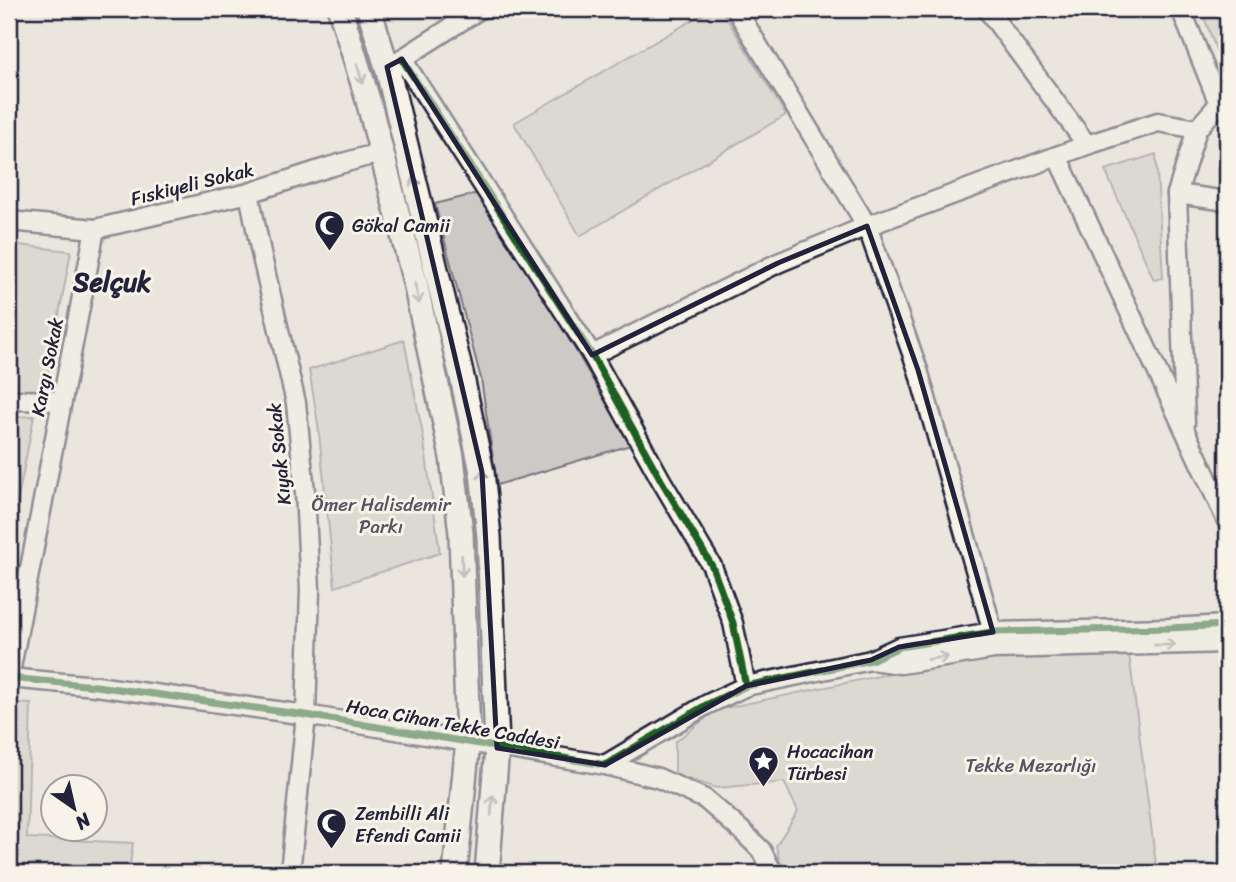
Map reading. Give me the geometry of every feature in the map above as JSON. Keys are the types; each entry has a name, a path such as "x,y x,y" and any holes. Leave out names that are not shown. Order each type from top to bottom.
{"main road":[{"path":"340,9 368,100 415,282 452,457 461,534 468,741 455,873"},
{"path":"369,9 395,63 482,472 490,549 497,748 487,873"}],"street":[{"path":"480,9 395,63 592,355 712,566 733,623 746,686"},
{"path":"736,9 867,226 918,370 993,632"},
{"path":"986,9 1087,145"},
{"path":"1181,9 1223,98 1197,129 1177,194 1185,433"},
{"path":"592,355 778,263 867,226 1087,145 1158,122 1197,129"},
{"name":"Fıskiyeli Sokak","path":"9,221 95,229 249,193 329,167 382,154"},
{"path":"1057,156 1227,521"},
{"name":"Kıyak Sokak","path":"249,193 296,403 305,492 310,590 306,715 290,873"},
{"path":"1177,194 1227,201"},
{"name":"Kargı Sokak","path":"9,677 95,229"},
{"path":"9,400 62,401"},
{"path":"605,765 706,705 746,686 871,660 899,647 993,632 1227,625"},
{"path":"871,660 901,664 994,649 1227,643"},
{"name":"Hoca Cihan Tekke Caddesi","path":"9,677 306,715 605,765 658,778 705,799 761,850 773,873"}],"highlighted area":[{"path":"402,59 592,355 778,263 867,226 918,370 993,632 899,647 871,660 746,686 605,765 497,748 482,472 387,67"}],"green space":[{"path":"712,9 721,9 786,115 580,236 514,123"},
{"path":"1201,9 1227,9 1227,47 1220,60"},
{"path":"1156,154 1163,278 1154,280 1105,170"},
{"path":"483,192 631,445 497,485 481,379 435,204"},
{"path":"9,244 71,251 45,389 9,391"},
{"name":"Ömer Halisdemir Parkı","path":"404,340 423,435 440,553 335,587 318,424 309,370"},
{"path":"34,416 16,509 9,417"},
{"name":"Tekke Mezarlığı","path":"1129,654 1157,873 783,873 776,846 798,811 784,782 717,788 675,775 675,742 716,710 956,660"},
{"path":"9,703 31,704 27,838 38,839 38,844 133,843 129,873 9,873"}],"cycle path":[{"path":"402,59 592,355 712,566 733,623 746,686"},
{"path":"9,678 96,686 306,715 605,765 706,705 746,686 871,660 899,647 993,632 1227,625"}],"place":[{"name":"Gökal Camii","path":"329,252"},
{"name":"Hocacihan Türbesi","path":"764,789"},
{"name":"Zembilli Ali Efendi Camii","path":"332,851"}],"district":[{"name":"Selçuk","path":"112,282"}]}
